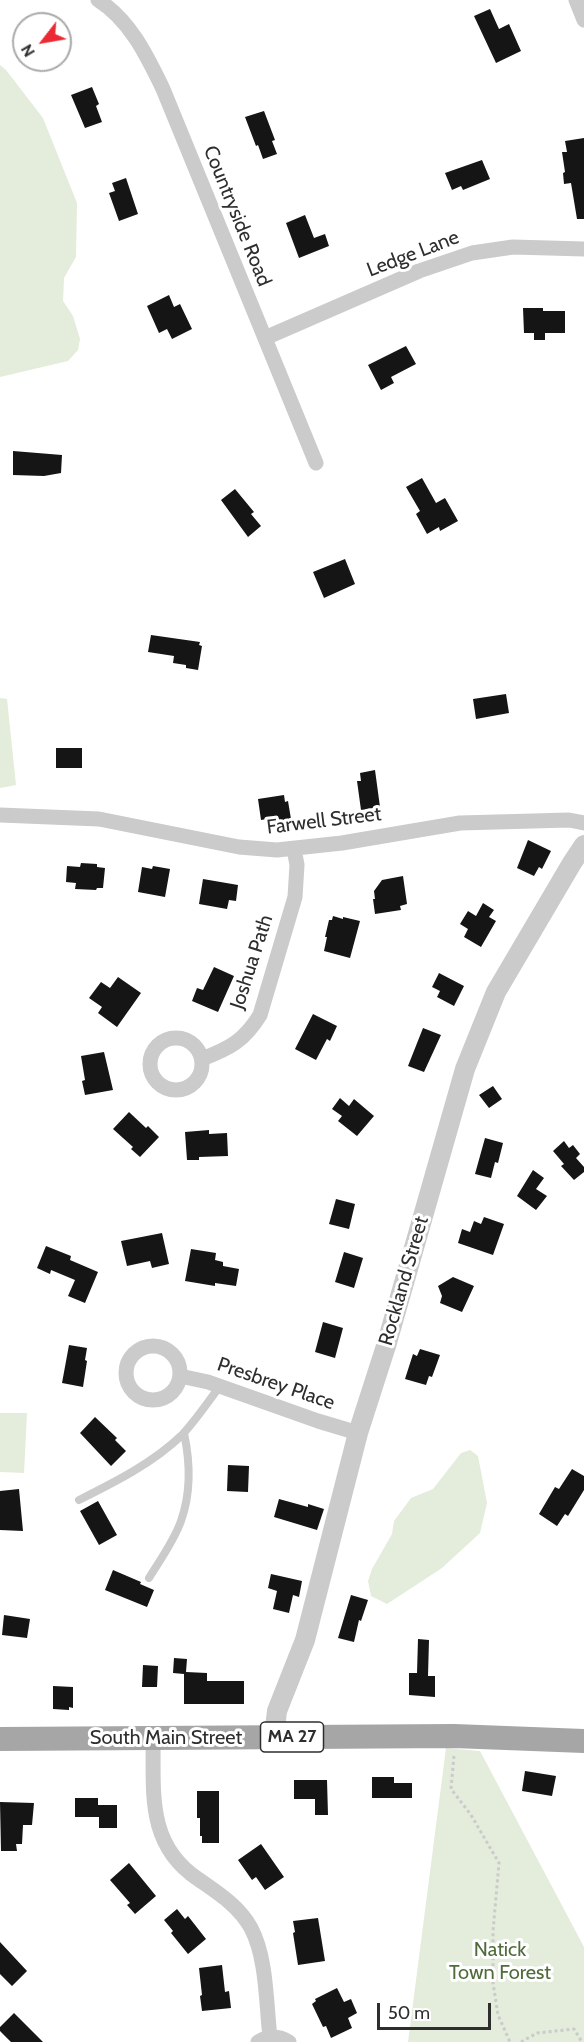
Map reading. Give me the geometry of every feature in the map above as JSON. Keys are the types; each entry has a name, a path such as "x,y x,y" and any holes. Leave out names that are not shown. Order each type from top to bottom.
{"main road":[{"name":"South Main Street","path":"0,1739 458,1736 584,1741"}],"street":[{"name":"Countryside Road","path":"98,0 132,33 163,89 316,463"},
{"path":"576,0 584,20"},
{"name":"Ledge Lane","path":"265,338 418,271 472,253 513,247 584,249"},
{"name":"Farwell Street","path":"0,815 99,819 259,850 294,849 459,823 569,820 584,823"},
{"name":"Rockland Street","path":"274,1737 277,1711 305,1640 358,1433 386,1346 454,1102 483,1021 496,992 584,845"},
{"name":"Joshua Path","path":"202,1059 239,1042 252,1029 260,1015 295,897 297,865 294,849"},
{"name":"Presbrey Place","path":"180,1376 220,1386 358,1433"},
{"path":"153,1738 154,1801 159,1830 173,1858 182,1868 230,1902 250,1927 257,1940 260,1955 264,2039 282,2038 289,2042"}],"lane":[{"path":"79,1500 129,1474 173,1443 184,1433 220,1386"},
{"path":"149,1578 181,1521 188,1484 184,1433"}],"path":[{"path":"454,1751 451,1789 471,1815 499,1863 493,1931 493,1983 498,2015 510,2042"},
{"path":"521,2042 537,2033 574,2029 582,2042"}],"green space":[{"path":"0,65 43,118 77,203 76,257 64,278 63,301 73,316 80,339 78,350 68,361 0,377"},
{"path":"0,698 7,699 16,785 0,788"},
{"path":"0,1413 27,1413 24,1473 0,1472"},
{"path":"470,1450 478,1456 487,1503 480,1533 442,1568 387,1604 371,1596 368,1581 372,1569 392,1534 394,1521 411,1498 433,1489 461,1453"},
{"name":"Natick Town Forest","path":"446,1748 480,1751 584,1947 584,2042 408,2042"}],"building":[{"path":"490,9 499,29 509,24 521,51 496,63 474,16"},
{"path":"92,87 99,104 96,106 102,122 85,128 71,95"},
{"path":"264,111 275,140 272,141 277,154 263,159 245,117"},
{"path":"584,138 584,219 577,219 571,183 564,184 562,152 567,152 565,141"},
{"path":"482,160 490,179 463,190 461,186 452,190 445,173"},
{"path":"126,178 138,214 119,221 109,193 115,191 112,183"},
{"path":"305,215 314,238 325,234 329,246 299,258 286,223"},
{"path":"169,295 174,307 180,304 192,329 172,339 167,329 159,333 147,306"},
{"path":"523,308 565,311 565,333 545,333 545,340 534,340 534,333 524,333"},
{"path":"406,346 416,364 391,377 394,383 381,390 368,365"},
{"path":"13,451 62,455 61,473 44,476 13,475"},
{"path":"422,478 436,503 445,498 458,521 440,531 439,527 427,534 416,514 420,511 406,487"},
{"path":"235,489 254,512 251,514 261,526 248,537 221,500"},
{"path":"345,559 355,584 324,598 313,572"},
{"path":"151,635 200,642 199,645 202,646 198,670 173,663 174,656 148,652"},
{"path":"506,694 509,713 476,719 473,699"},
{"path":"56,748 82,748 82,768 56,768"},
{"path":"375,770 380,807 361,810 357,781 361,781 360,773"},
{"path":"284,795 285,802 288,801 291,819 273,822 273,818 261,820 258,799"},
{"path":"528,840 551,851 542,869 539,867 534,876 517,868"},
{"path":"81,863 97,864 97,867 105,868 103,888 75,889 76,883 66,882 67,866 80,867"},
{"path":"153,866 170,869 165,897 138,892 142,867 152,869"},
{"path":"403,876 407,904 400,906 401,910 375,914 374,891 382,880"},
{"path":"203,879 238,885 236,901 229,900 227,909 199,904"},
{"path":"483,903 494,910 489,917 496,921 481,947 464,937 468,929 460,924 468,911 476,916"},
{"path":"333,916 360,921 350,958 324,951 329,920 332,920"},
{"path":"214,967 234,976 218,1012 192,1001 197,988 203,990"},
{"path":"439,973 464,986 454,1006 437,997 440,991 432,987"},
{"path":"118,977 141,993 117,1027 98,1013 102,1007 89,998 101,982 110,988"},
{"path":"313,1014 337,1026 330,1041 327,1039 316,1060 295,1049"},
{"path":"423,1028 441,1035 424,1072 408,1066"},
{"path":"104,1052 113,1090 85,1095 81,1056"},
{"path":"493,1086 502,1099 489,1108 479,1095"},
{"path":"340,1098 349,1106 354,1099 374,1116 357,1136 338,1121 342,1116 332,1109"},
{"path":"129,1112 159,1137 140,1157 131,1149 133,1147 113,1129"},
{"path":"209,1130 209,1134 227,1133 228,1156 199,1157 199,1160 187,1160 185,1132"},
{"path":"485,1138 503,1143 491,1178 475,1174"},
{"path":"564,1141 569,1148 573,1145 580,1154 576,1158 584,1167 584,1172 574,1180 561,1166 564,1164 553,1151"},
{"path":"533,1170 544,1178 536,1189 547,1196 536,1210 517,1196"},
{"path":"336,1199 355,1204 349,1229 329,1224"},
{"path":"484,1217 504,1224 493,1255 458,1243 462,1229 470,1232 474,1221 481,1224"},
{"path":"162,1233 169,1264 152,1268 150,1261 127,1266 121,1241"},
{"path":"46,1246 71,1256 70,1260 98,1272 85,1303 68,1296 75,1280 51,1270 50,1274 37,1268"},
{"path":"191,1249 216,1253 215,1260 223,1262 223,1266 239,1269 236,1286 215,1283 215,1286 185,1281"},
{"path":"344,1252 363,1258 354,1288 335,1282"},
{"path":"453,1277 474,1286 462,1312 440,1303 442,1296 438,1286"},
{"path":"323,1322 343,1328 335,1358 315,1352"},
{"path":"69,1345 87,1348 83,1387 62,1383"},
{"path":"420,1349 440,1355 432,1377 429,1376 426,1385 405,1379 413,1354 417,1356"},
{"path":"95,1417 117,1438 115,1440 126,1451 111,1466 80,1433"},
{"path":"228,1465 249,1466 248,1492 227,1491"},
{"path":"572,1469 584,1476 584,1490 568,1516 565,1514 557,1526 539,1514 555,1487 559,1489"},
{"path":"19,1489 23,1531 0,1530 0,1491"},
{"path":"279,1499 324,1509 317,1530 274,1517"},
{"path":"98,1501 117,1535 99,1545 80,1511"},
{"path":"113,1570 154,1590 147,1607 105,1590"},
{"path":"271,1574 302,1581 299,1597 293,1595 289,1613 273,1609 277,1591 268,1588"},
{"path":"351,1595 368,1600 361,1621 359,1620 354,1642 338,1638"},
{"path":"4,1615 30,1619 27,1638 2,1635"},
{"path":"418,1639 429,1640 428,1676 435,1676 435,1697 409,1695 409,1673 417,1673"},
{"path":"174,1658 187,1659 186,1672 207,1673 207,1681 244,1681 244,1704 184,1704 184,1674 173,1673"},
{"path":"143,1665 158,1666 157,1687 142,1687"},
{"path":"53,1686 73,1687 73,1708 53,1709"},
{"path":"525,1771 556,1776 552,1796 522,1791"},
{"path":"372,1777 394,1777 394,1783 412,1783 412,1798 372,1798"},
{"path":"294,1780 327,1780 328,1815 315,1815 315,1799 294,1799"},
{"path":"197,1791 219,1791 219,1843 202,1843 200,1818 197,1818"},
{"path":"75,1798 98,1798 98,1805 117,1805 117,1828 99,1828 99,1817 75,1817"},
{"path":"0,1802 34,1803 32,1825 23,1825 22,1844 16,1844 17,1851 1,1851"},
{"path":"261,1844 284,1877 265,1890 256,1877 252,1880 238,1860"},
{"path":"129,1863 156,1896 135,1914 127,1905 130,1903 110,1880"},
{"path":"177,1909 185,1919 188,1916 206,1939 188,1954 164,1920"},
{"path":"318,1918 325,1961 298,1965 293,1921"},
{"path":"0,1942 27,1971 12,1986 0,1974"},
{"path":"222,1965 225,1992 229,1991 231,2008 202,2011 199,1968"},
{"path":"337,1988 344,2002 351,1999 357,2013 348,2018 352,2028 331,2038 312,2004 316,2001 315,1999"},
{"path":"14,2013 43,2042 11,2042 0,2031 0,2027"}]}
